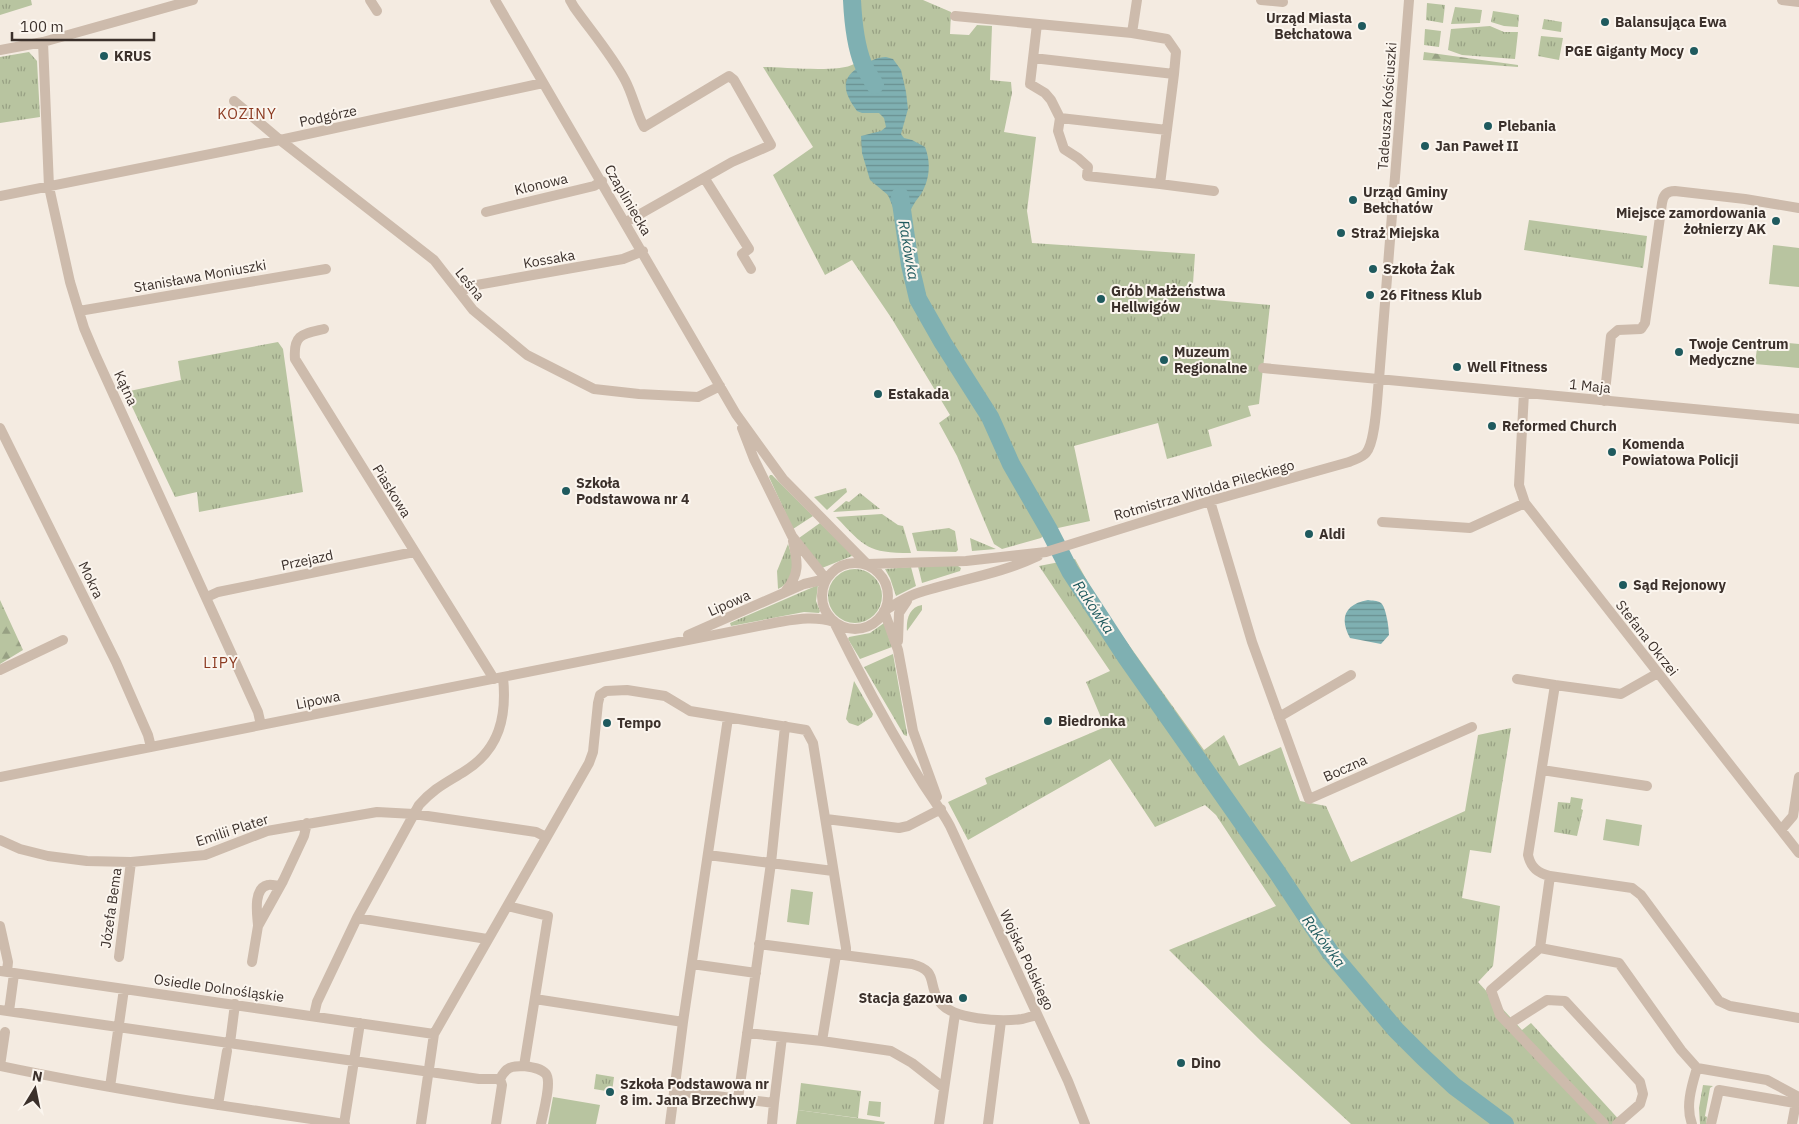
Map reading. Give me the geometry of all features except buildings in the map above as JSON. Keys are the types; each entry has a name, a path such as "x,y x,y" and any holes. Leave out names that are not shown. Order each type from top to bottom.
{"street":[{"path":"0,50 44,42 176,2 193,0"},
{"path":"370,0 377,11"},
{"name":"Czapliniecka","path":"495,0 626,222 736,414 784,479 866,564"},
{"path":"570,0 626,82 638,117 644,127 730,76 771,145 732,162 626,222"},
{"path":"1132,33 1137,0"},
{"path":"1262,0 1283,2"},
{"name":"Tadeusza Kościuszki","path":"1368,452 1373,435 1379,379 1409,0"},
{"path":"1782,0 1799,2"},
{"path":"955,16 1132,33 1167,39 1176,52 1160,184"},
{"path":"1037,24 1030,84 1045,93 1051,100 1060,118 1058,131 1064,149 1088,167 1087,176 1214,191"},
{"name":"Kątna","path":"44,42 49,187 63,252 79,311 95,354 207,597 258,712 261,725"},
{"path":"1033,58 1174,74"},
{"name":"Podgórze","path":"0,196 280,140 543,83"},
{"name":"Leśna","path":"234,101 280,140 434,260 473,310 527,355 594,389 639,394 698,397 720,386"},
{"path":"1060,118 1167,130"},
{"path":"705,179 749,248 742,254 752,269"},
{"name":"Klonowa","path":"486,212 594,186 602,182"},
{"path":"1604,401 1612,336 1618,330 1641,329 1645,323 1662,203 1665,194 1671,191 1685,192 1799,208"},
{"name":"Kossaka","path":"460,292 471,286 623,260 642,252"},
{"name":"Stanisława Moniuszki","path":"79,311 326,269"},
{"name":"Piaskowa","path":"324,329 303,334 298,338 294,348 295,359 414,552 499,678"},
{"name":"1 Maja","path":"1264,368 1799,420"},
{"name":"Stefana Okrzei","path":"1524,393 1519,485 1525,504 1799,853"},
{"name":"Czapliniecka","path":"736,414 754,459 793,539 826,579"},
{"name":"Mokra","path":"0,428 116,662 148,735 151,747"},
{"name":"Rotmistrza Witolda Pileckiego","path":"884,611 913,595 1013,566 1072,543 1210,501 1349,462 1362,457 1368,452"},
{"name":"Boczna","path":"1210,501 1252,642 1309,799 1472,727"},
{"path":"1382,522 1470,528 1525,504"},
{"path":"784,593 795,578 797,568 793,539"},
{"name":"Przejazd","path":"207,597 218,592 414,552"},
{"name":"Rotmistrza Witolda Pileckiego","path":"866,564 966,561 1046,552"},
{"path":"848,563 866,564 882,575 888,593 888,602 879,619 871,625 852,629 834,622 828,615 823,606 822,588 826,579 839,566 848,563"},
{"name":"Lipowa","path":"642,650 698,632 815,580 826,579"},
{"path":"898,650 899,614 905,602 913,595"},
{"name":"Wojska Polskiego","path":"884,611 898,650 913,731 941,810 1068,1080 1085,1124"},
{"name":"Lipowa","path":"0,776 804,618 823,618 834,622"},
{"name":"Wojska Polskiego","path":"834,622 856,667 923,784 941,810"},
{"path":"0,670 63,640"},
{"path":"1516,679 1621,694 1658,673"},
{"path":"1279,717 1351,675"},
{"path":"314,1015 317,1002 357,918 414,814 429,793 466,770 480,758 493,742 500,726 505,706 499,678"},
{"path":"1555,685 1528,855 1530,863 1537,871 1550,876 1636,890 1720,1002 1730,1006 1799,1018"},
{"path":"422,1124 434,1034 486,939 508,906 592,756 598,703 600,695 606,691 627,690 665,696 690,711 806,730 811,737 846,948 841,955 822,1041"},
{"path":"670,1124 683,1022 728,718"},
{"path":"738,1099 760,944 785,726"},
{"path":"1542,770 1647,786"},
{"path":"1781,830 1793,816 1799,777"},
{"path":"826,819 899,828 908,826 941,810"},
{"name":"Emilii Plater","path":"0,840 20,849 48,856 131,862 205,855 267,831 377,812 414,814 536,832 546,837"},
{"path":"258,926 304,836 307,823"},
{"path":"708,856 833,871"},
{"name":"Józefa Bema","path":"119,957 131,862"},
{"path":"1550,876 1540,948 1490,990 1500,1015 1604,1124"},
{"path":"252,962 258,926 257,907 259,893 268,885 280,886"},
{"path":"508,906 548,916 524,1066"},
{"path":"357,918 486,939"},
{"path":"0,926 8,962 4,1010 118,1027 229,1047 354,1061 479,1079 500,1078"},
{"path":"760,944 924,967 931,976 939,1001 946,1009 955,1014 1001,1020 1023,1019 1037,1015"},
{"path":"1540,948 1619,963 1681,1050 1697,1068 1767,1080 1797,1098"},
{"path":"692,964 756,973"},
{"name":"Osiedle Dolnośląskie","path":"7,972 314,1015 434,1034"},
{"path":"110,1087 124,989"},
{"path":"535,999 683,1022"},
{"path":"1509,1024 1547,1000 1565,1001 1640,1082 1643,1094 1640,1104 1617,1124"},
{"path":"218,1105 235,1004"},
{"path":"939,1124 955,1014"},
{"path":"988,1124 1001,1020"},
{"path":"5,1032 0,1066 110,1087 344,1124 360,1023"},
{"path":"748,1033 891,1051 912,1062 944,1088"},
{"path":"772,1124 782,1037"},
{"path":"496,1124 502,1085 500,1078 506,1069 513,1066 524,1066 540,1069 545,1073 548,1080 541,1124"},
{"path":"1692,1124 1689,1102 1697,1068"},
{"path":"1711,1124 1719,1090 1797,1098"},
{"path":"674,1091 774,1104"},
{"path":"1792,1124 1797,1098"}],"green space":[{"path":"0,0 31,0 32,5 0,15"},
{"path":"844,0 923,0 951,12 950,34 969,35 977,25 992,26 990,80 1011,82 1012,93 1004,132 1036,137 1027,211 1032,243 1195,254 1192,298 1270,305 1259,404 1248,406 1251,416 1208,430 1212,446 1167,459 1158,423 1074,446 1090,521 1049,530 1041,538 1002,549 994,544 957,456 939,423 950,415 892,319 852,260 825,275 773,175 813,147 763,67 824,69 847,67 854,64"},
{"path":"1427,3 1445,5 1443,23 1426,20"},
{"path":"1455,7 1482,10 1480,23 1451,24"},
{"path":"1493,11 1519,15 1518,27 1504,26 1491,22"},
{"path":"1544,19 1562,22 1561,32 1542,29"},
{"path":"1490,26 1504,32 1518,32 1515,59 1462,55 1448,50 1451,29"},
{"path":"1425,29 1441,31 1439,47 1424,45"},
{"path":"1541,36 1563,38 1559,60 1538,56"},
{"path":"29,52 37,61 40,117 0,123 0,57"},
{"path":"1424,52 1518,65 1518,67 1423,60"},
{"path":"1529,220 1647,236 1643,268 1524,250"},
{"path":"1773,245 1799,248 1799,287 1769,284"},
{"path":"1758,340 1799,344 1799,368 1755,364"},
{"path":"278,342 283,349 303,492 199,512 197,492 175,497 125,392 181,380 178,361"},
{"path":"770,475 813,516 793,529 769,477"},
{"path":"846,488 847,492 827,510 814,497"},
{"path":"860,493 880,509 833,512 846,501 849,502"},
{"path":"882,514 898,525 903,526 911,553 876,550 861,542 836,517"},
{"path":"820,523 852,556 822,568 799,538"},
{"path":"949,528 955,531 958,550 956,552 917,551 912,533"},
{"path":"970,538 996,549 972,551"},
{"path":"788,544 792,557 791,575 784,585 778,589 777,571"},
{"path":"1075,559 1101,606 1204,750 1224,735 1239,766 1281,747 1300,801 1326,806 1351,862 1465,811 1478,735 1511,728 1491,853 1470,850 1462,898 1500,906 1493,966 1478,982 1522,1030 1531,1023 1623,1124 1351,1124 1263,1043 1169,950 1276,906 1216,815 1205,805 1155,827 1110,759 968,840 948,802 987,784 985,778 1105,727 1086,682 1110,671 1039,566"},
{"path":"918,566 958,566 961,568 960,571 922,583"},
{"path":"911,567 916,586 896,596 885,569"},
{"path":"850,569 860,569 870,573 878,581 882,596 878,611 870,619 860,623 850,623 840,619 832,611 828,601 828,591 832,581 840,573"},
{"path":"818,585 816,601 819,613 804,612 731,626 730,623"},
{"path":"0,600 23,650 0,664"},
{"path":"922,605 922,610 907,631 907,623 911,611"},
{"path":"884,623 892,647 860,659 848,639 849,637 870,633"},
{"path":"893,654 907,736 904,735 864,667"},
{"path":"854,681 873,714 872,717 858,726 849,723 846,719"},
{"path":"1571,797 1583,799 1581,809 1583,810 1577,836 1554,832 1558,802 1570,803"},
{"path":"1606,819 1642,825 1639,846 1603,840"},
{"path":"791,889 813,892 809,925 787,922"},
{"path":"596,1074 614,1077 612,1092 594,1089"},
{"path":"801,1083 861,1091 858,1118 798,1110"},
{"path":"1703,1085 1713,1086 1710,1088 1705,1116 1707,1117 1706,1124 1700,1124 1699,1108"},
{"path":"553,1097 600,1105 596,1124 548,1124"},
{"path":"869,1101 881,1102 880,1117 867,1115"},
{"path":"798,1110 885,1122 884,1124 796,1124"}],"water":[{"path":"886,57 893,59 901,70 906,92 908,109 901,134 904,138 925,147 928,159 929,170 924,188 903,220 898,220 888,195 870,180 862,153 861,136 881,131 886,127 884,118 879,113 862,113 857,111 846,91 847,80 855,70 874,60"},
{"path":"1368,600 1381,603 1386,613 1389,635 1381,644 1350,638 1347,631 1345,624 1346,613 1354,605"}],"waterway":[{"name":"Rakówka","path":"852,0 858,49 864,67 875,85"},
{"name":"Rakówka","path":"900,196 910,265 918,299 943,343 990,417 1011,464 1070,571 1126,657 1277,872 1330,952 1396,1030 1423,1057 1454,1086 1505,1124"}],"place":[{"name":"Balansująca Ewa","path":"1605,22"},
{"name":"Urząd Miasta Bełchatowa","path":"1362,26"},
{"name":"PGE Giganty Mocy","path":"1694,51"},
{"name":"KRUS","path":"104,56"},
{"name":"Plebania","path":"1488,126"},
{"name":"Jan Paweł II","path":"1425,146"},
{"name":"Urząd Gminy Bełchatów","path":"1353,200"},
{"name":"Miejsce zamordowania żołnierzy AK","path":"1776,221"},
{"name":"Straż Miejska","path":"1341,233"},
{"name":"Szkoła Żak","path":"1373,269"},
{"name":"26 Fitness Klub","path":"1370,295"},
{"name":"Grób Małżeństwa Hellwigów","path":"1101,299"},
{"name":"Twoje Centrum Medyczne","path":"1679,352"},
{"name":"Muzeum Regionalne","path":"1164,360"},
{"name":"Well Fitness","path":"1457,367"},
{"name":"Estakada","path":"878,394"},
{"name":"Reformed Church","path":"1492,426"},
{"name":"Komenda Powiatowa Policji","path":"1612,452"},
{"name":"Szkoła Podstawowa nr 4","path":"566,491"},
{"name":"Aldi","path":"1309,534"},
{"name":"Sąd Rejonowy","path":"1623,585"},
{"name":"Biedronka","path":"1048,721"},
{"name":"Tempo","path":"607,723"},
{"name":"Stacja gazowa","path":"963,998"},
{"name":"Dino","path":"1181,1063"},
{"name":"Szkoła Podstawowa nr 8 im. Jana Brzechwy","path":"610,1092"}],"district":[{"name":"KOZINY","path":"247,113"},
{"name":"LIPY","path":"221,662"}]}
